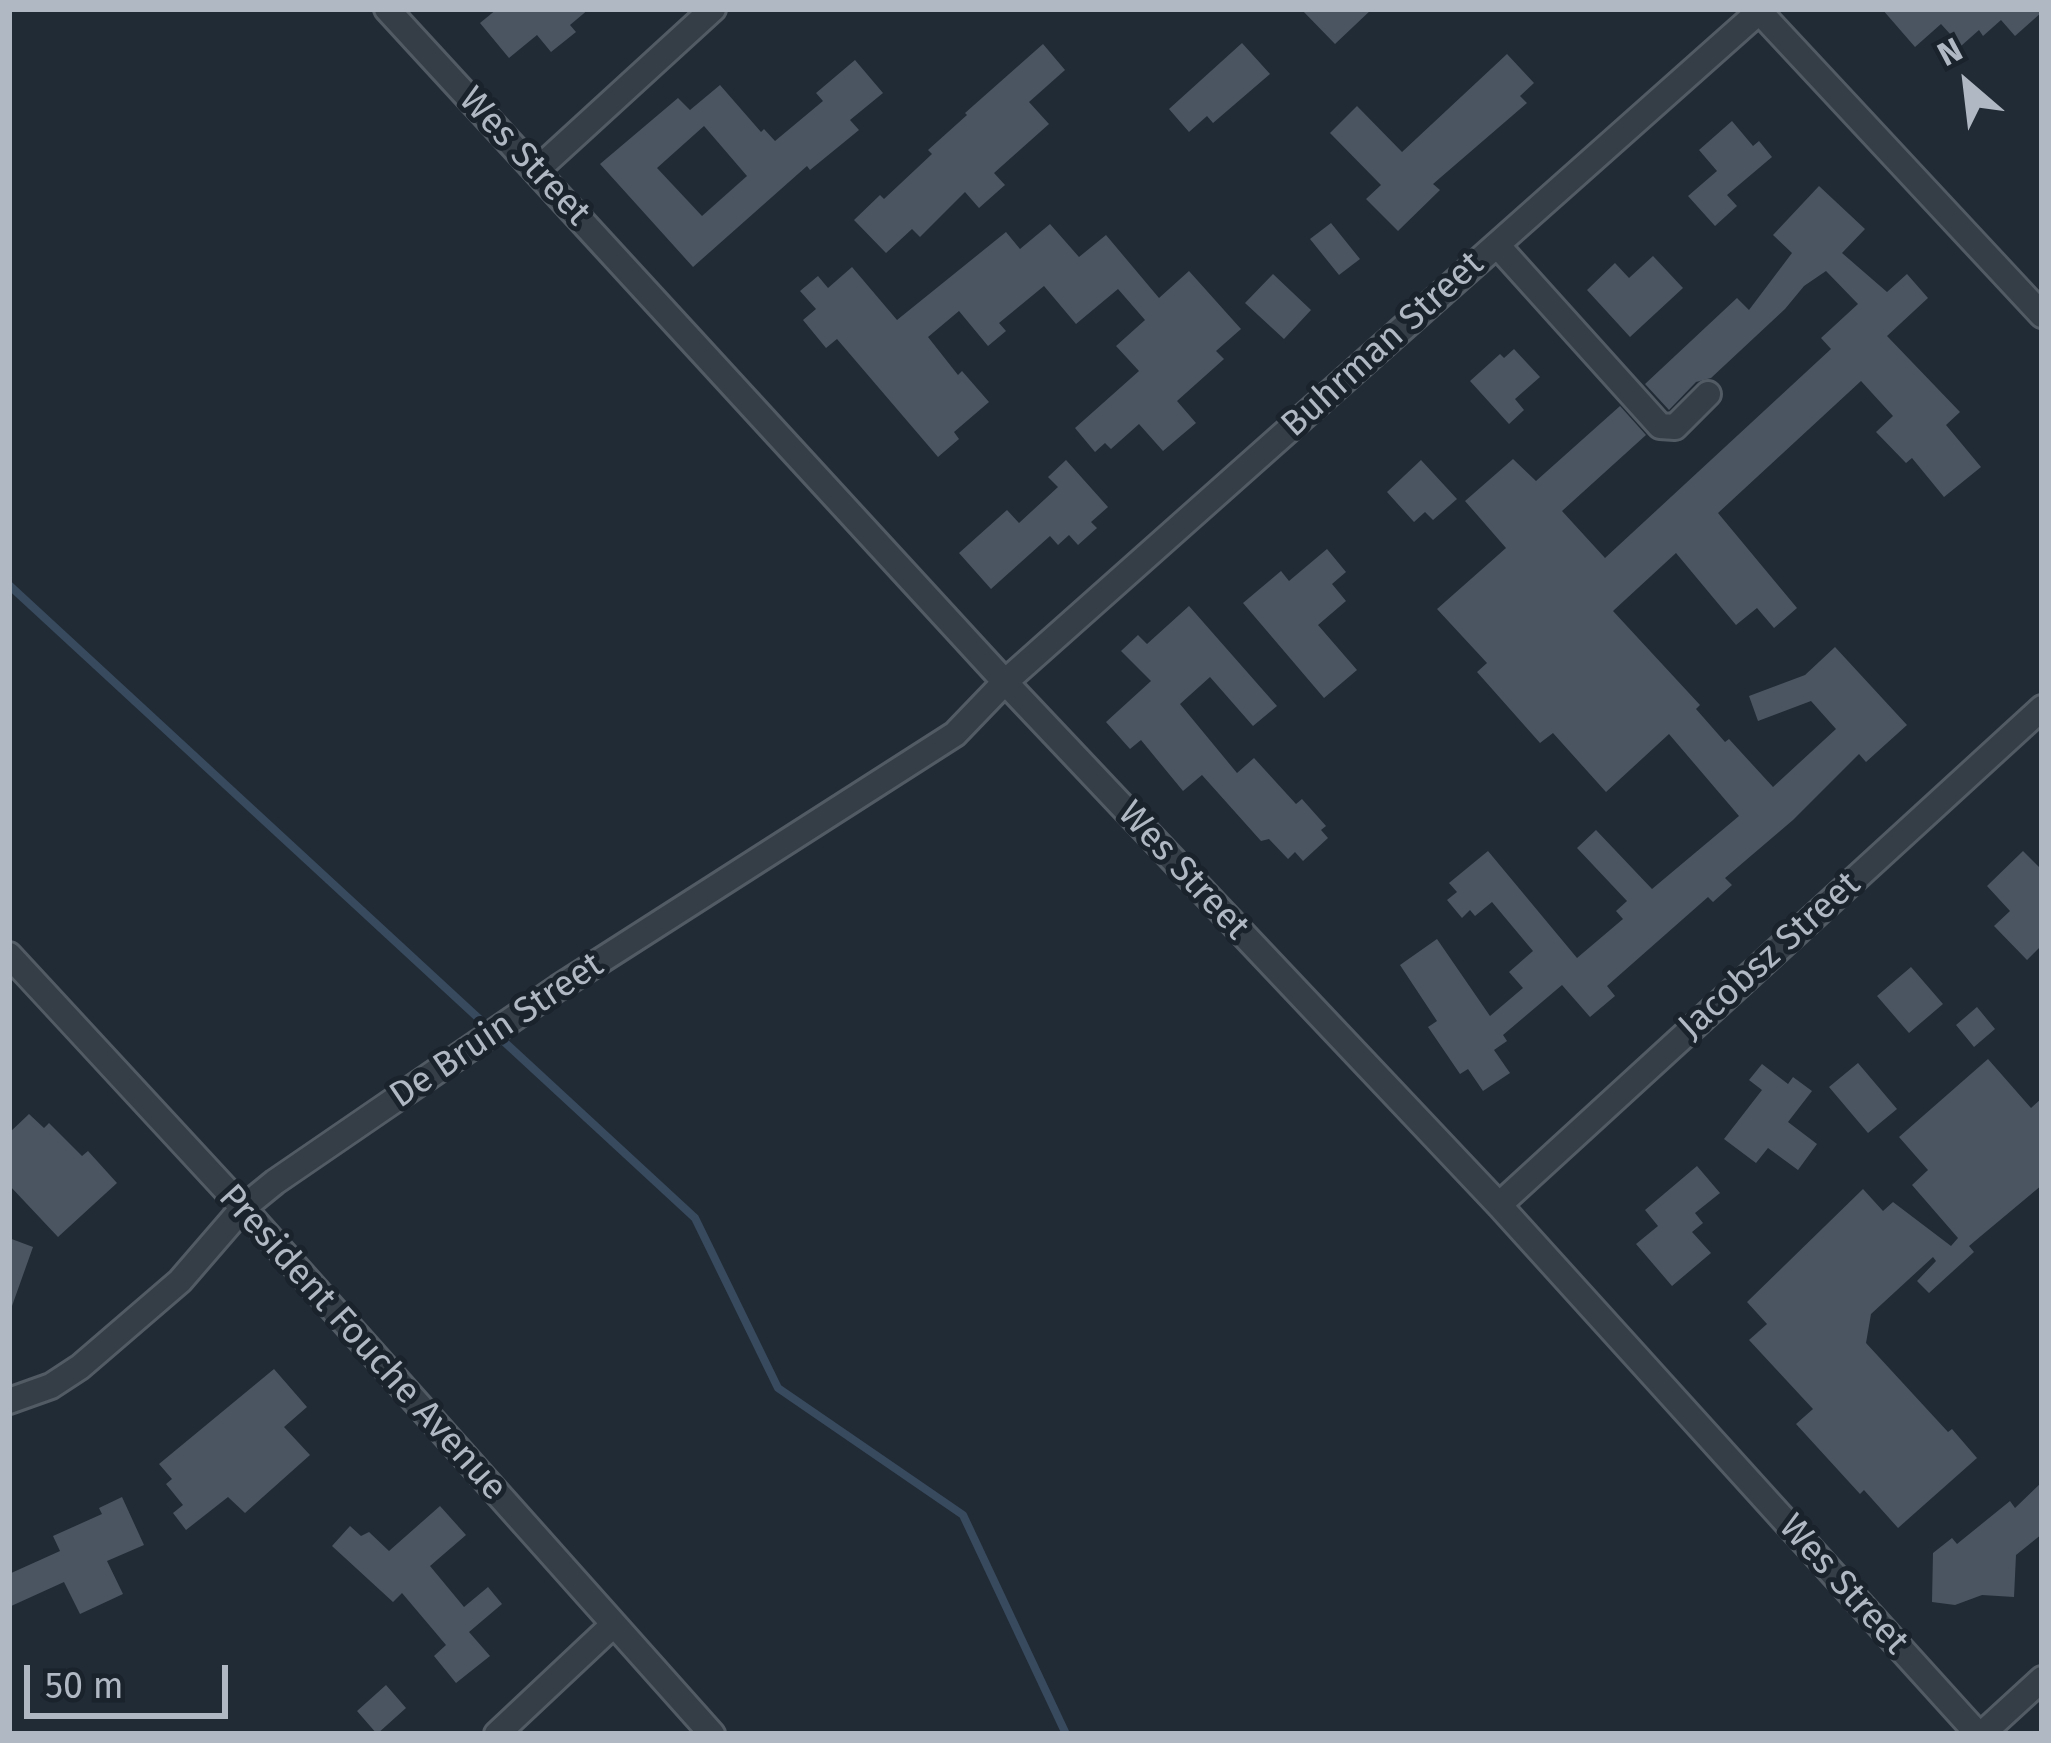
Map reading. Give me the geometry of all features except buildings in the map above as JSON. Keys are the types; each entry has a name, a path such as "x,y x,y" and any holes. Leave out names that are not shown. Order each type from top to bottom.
{"street":[{"name":"Wes Street","path":"387,9 1005,682 1499,1205 1980,1734"},
{"path":"537,170 713,9"},
{"path":"1759,10 2042,315"},
{"name":"Buhrman Street","path":"1005,682 1759,10"},
{"path":"1497,244 1660,426 1675,427 1708,394"},
{"name":"De Bruin Street","path":"9,1401 51,1386 80,1367 180,1281 243,1208 275,1182 516,1017 955,734 1005,682"},
{"name":"Jacobsz Street","path":"1499,1205 2042,708"},
{"name":"President Fouche Avenue","path":"9,955 243,1208 712,1734"},
{"path":"497,1734 612,1625"},
{"path":"1980,1734 2042,1679"}],"waterway":[{"path":"9,585 488,1027"},
{"path":"499,1037 695,1218 778,1388 963,1515 1066,1734"}]}
